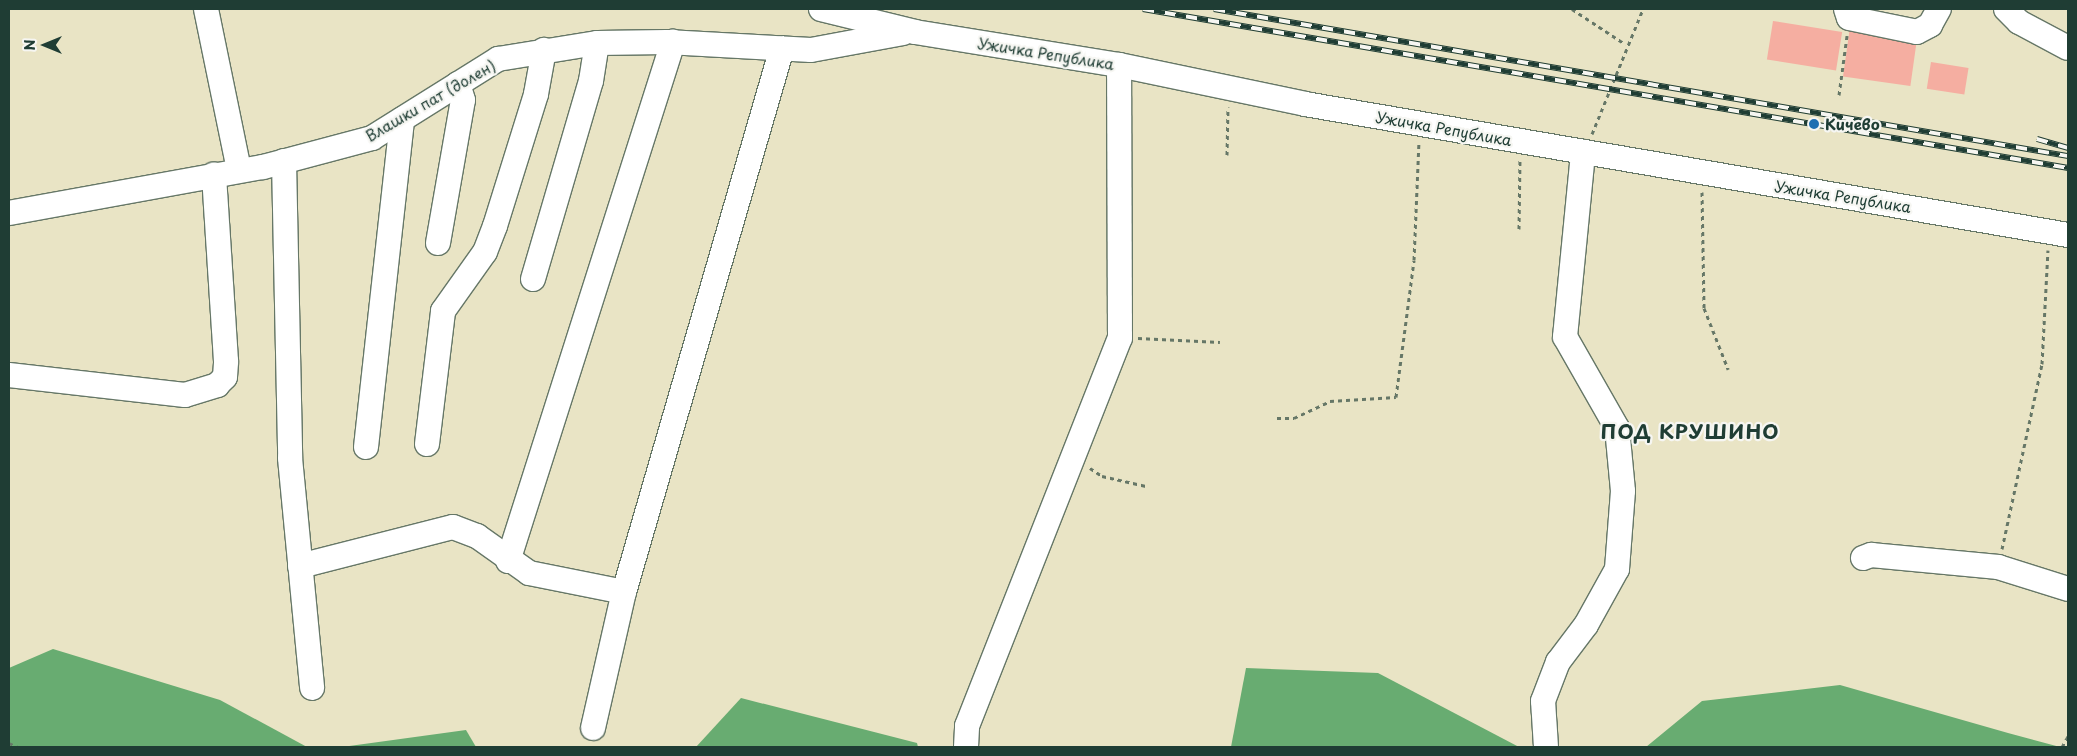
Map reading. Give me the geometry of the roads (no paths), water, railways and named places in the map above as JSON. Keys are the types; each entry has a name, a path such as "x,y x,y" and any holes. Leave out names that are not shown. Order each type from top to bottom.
{"street":[{"path":"206,9 239,170"},
{"name":"Ужичка Република","path":"821,9 846,12 915,32 1119,64 1229,89 1420,124 1702,175 1960,214 2059,234"},
{"path":"1848,13 1917,32 1930,24 1939,9"},
{"path":"2006,9 2019,22 2068,48"},
{"name":"Влашки пат (долен)","path":"9,213 284,161 372,138 498,59 544,50 597,43 673,42 811,50 915,32"},
{"path":"508,561 673,42"},
{"path":"533,279 591,81 597,43"},
{"path":"593,728 624,592 782,48"},
{"path":"427,444 443,311 485,252 495,226 536,94 544,50"},
{"path":"966,747 967,726 1120,338 1119,64"},
{"path":"438,243 463,100 458,84"},
{"path":"366,447 402,119"},
{"path":"1546,747 1543,702 1558,662 1586,625 1617,569 1623,491 1617,428 1565,337 1583,152"},
{"path":"284,161 290,458 312,688"},
{"path":"9,375 185,395 217,385 225,377 226,361 214,174"},
{"path":"300,566 453,527 477,536 508,561 529,573 624,592"},
{"path":"1863,558 1871,554 1998,567 2068,589"}],"railway":[{"path":"1143,9 2068,168"},
{"path":"1214,9 2068,156"},
{"path":"2037,139 2068,148"}],"place":[{"name":"Кичево","path":"1814,124"}],"district":[{"name":"ПОД КРУШИНО","path":"1690,431"}]}
